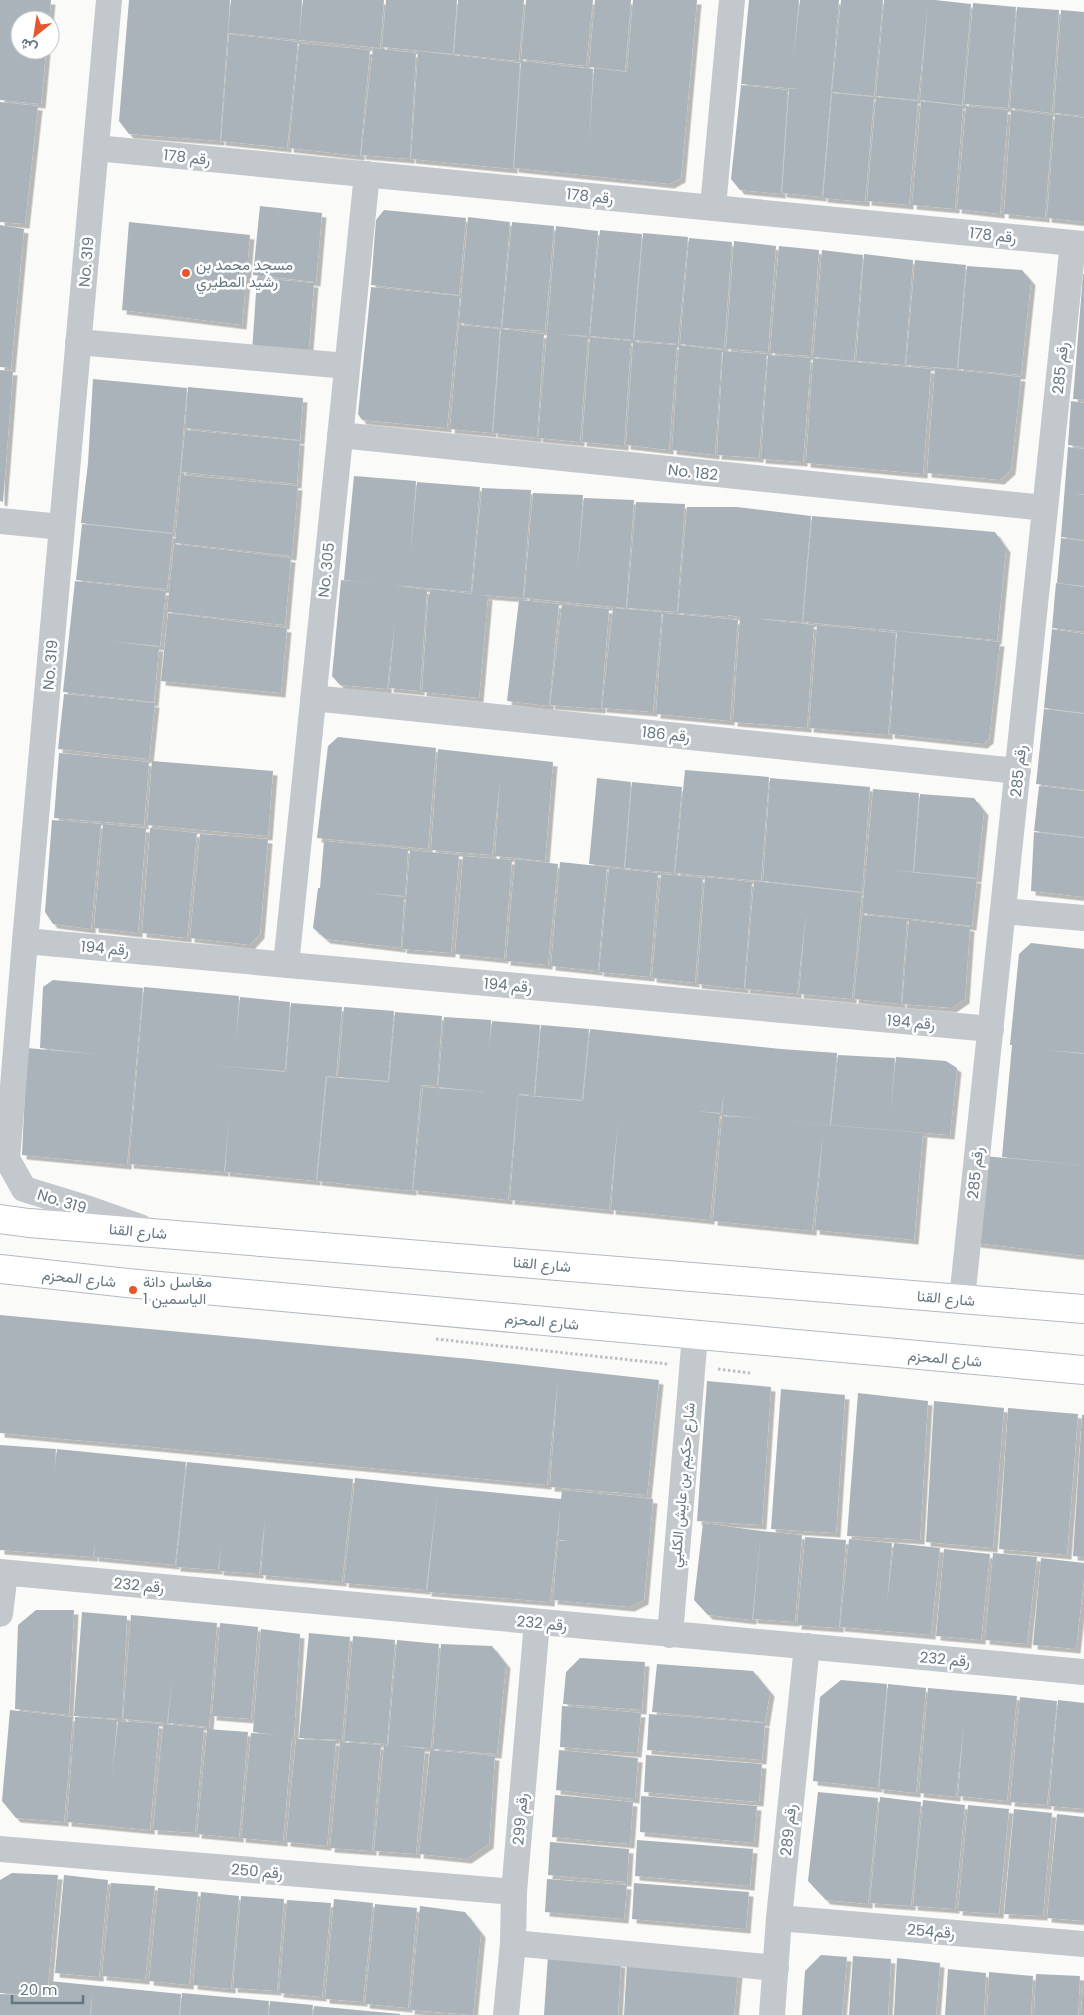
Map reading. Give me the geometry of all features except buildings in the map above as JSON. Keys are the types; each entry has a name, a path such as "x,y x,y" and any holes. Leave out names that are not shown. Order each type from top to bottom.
{"street":[{"name":"No. 319","path":"109,0 7,1159 24,1189 89,1209 154,1233"},
{"path":"713,208 732,0"},
{"name":"رقم 178","path":"96,148 1078,243"},
{"name":"No. 305","path":"286,965 367,174"},
{"name":"رقم 285","path":"962,1299 1045,508 1078,243"},
{"path":"78,342 347,366"},
{"name":"No. 182","path":"340,435 1045,508"},
{"path":"0,521 62,527"},
{"name":"رقم 186","path":"313,698 1018,771"},
{"path":"1003,911 1084,918"},
{"name":"رقم 194","path":"25,941 991,1029"},
{"name":"شارع القنا","path":"0,1220 29,1224 1084,1309"},
{"name":"شارع المحزم","path":"0,1268 122,1282 1084,1370"},
{"name":"شارع حكيم بن عايش الكلبي","path":"670,1635 695,1335"},
{"path":"0,1614 2,1572"},
{"name":"رقم 232","path":"2,1572 1084,1672"},
{"name":"رقم 299","path":"506,2015 513,1943 514,1892 537,1622"},
{"name":"رقم 289","path":"772,2015 779,1918 807,1646"},
{"name":"رقم 250","path":"0,1849 514,1892"},
{"name":"رقم254","path":"779,1918 1084,1944"},
{"path":"513,1943 776,1968"}],"path":[{"path":"693,1367 750,1373"}],"place":[{"name":"مسجد محمد بن رشيد المطيري","path":"186,273"},
{"name":"مغاسل دانة الياسمين 1","path":"133,1290"}]}
